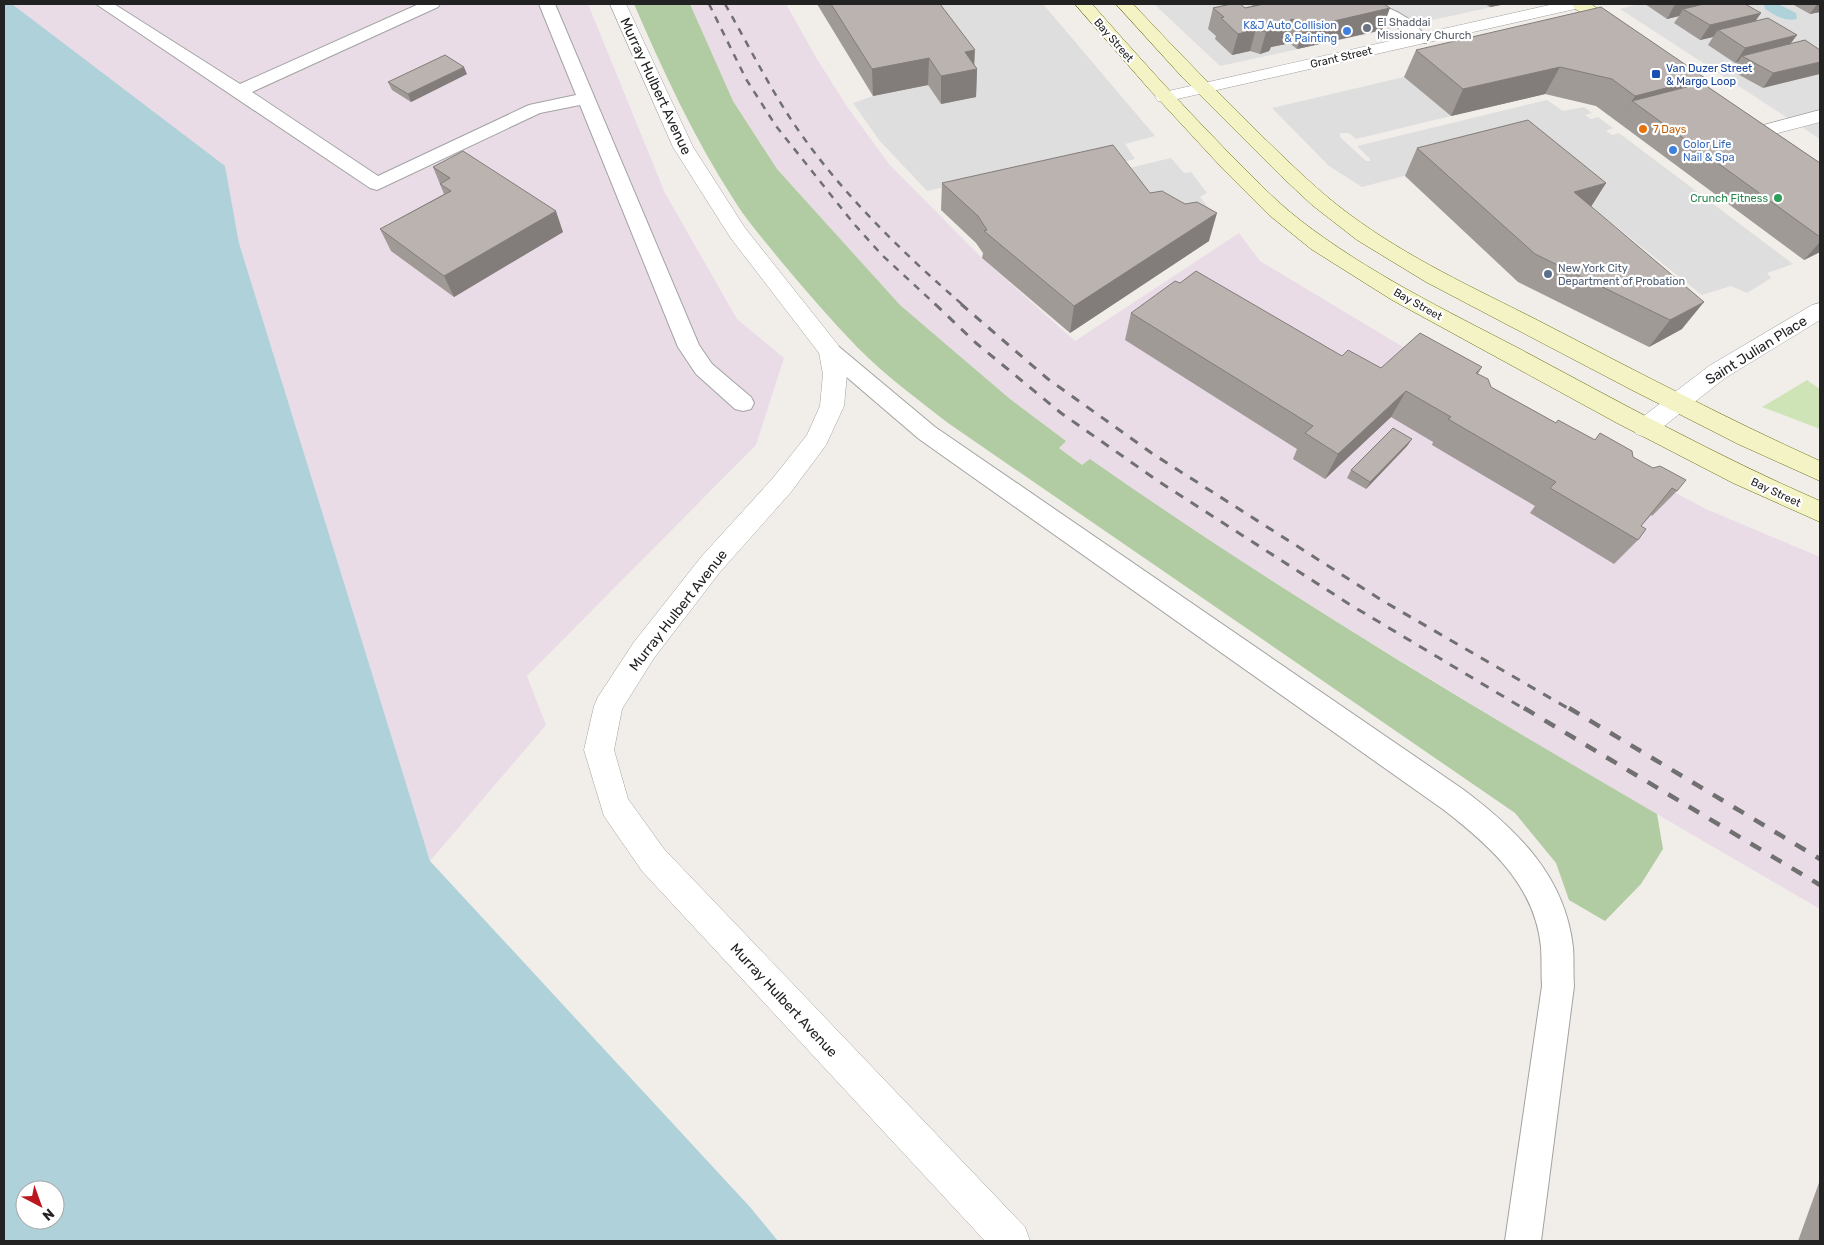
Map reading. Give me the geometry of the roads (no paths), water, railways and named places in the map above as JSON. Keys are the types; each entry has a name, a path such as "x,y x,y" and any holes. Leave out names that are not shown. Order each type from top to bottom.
{"main road":[{"name":"Bay Street","path":"1083,4 1164,97 1271,205 1329,252 1424,307 1645,428 1820,512"},
{"path":"1124,4 1202,89 1306,190 1337,216 1368,238 1478,299 1678,403 1820,472"},
{"path":"1580,4 1637,42"},
{"path":"1751,119 1789,144"}],"street":[{"name":"Murray Hulbert Avenue","path":"618,4 682,147 737,232 830,350 834,374 832,406 816,439 782,485 711,564 644,650 608,706 599,750 615,806 653,860 1011,1241"},
{"name":"Grant Street","path":"1164,97 1575,4"},
{"path":"1767,130 1820,116"},
{"name":"Saint Julian Place","path":"1645,428 1717,372 1820,310"}],"lane":[{"path":"104,4 239,91 377,184 535,109 586,98"},
{"path":"239,91 432,4"},
{"path":"547,4 689,347 704,369 743,403"},
{"path":"1365,4 1397,11 1420,40"},
{"path":"830,350 927,433 1454,800 1485,824 1512,850 1530,872 1546,900 1555,936 1558,986 1523,1241"}],"water":[{"path":"4,4 12,4 225,166 239,243 430,861 750,1207 778,1241 4,1241"},
{"path":"1764,4 1778,4 1796,13 1797,19 1788,20 1780,17 1765,9"}],"railway":[{"path":"709,4 746,79 776,126 854,224 882,255 936,305"},
{"path":"725,4 785,110 823,163 844,189 890,238 963,305"},
{"path":"935,304 976,343 1061,413 1158,481 1349,604 1526,710"},
{"path":"961,304 1048,379 1153,454 1383,601 1571,710"},
{"path":"1524,708 1820,885"},
{"path":"1569,708 1820,859"}],"place":[{"name":"El Shaddai Missionary Church","path":"1367,28"},
{"name":"K&J Auto Collision & Painting","path":"1347,31"},
{"name":"Van Duzer Street & Margo Loop","path":"1656,74"},
{"name":"7 Days","path":"1643,129"},
{"name":"Color Life Nail & Spa","path":"1673,150"},
{"name":"Crunch Fitness","path":"1778,198"},
{"name":"New York City Department of Probation","path":"1548,274"}]}
